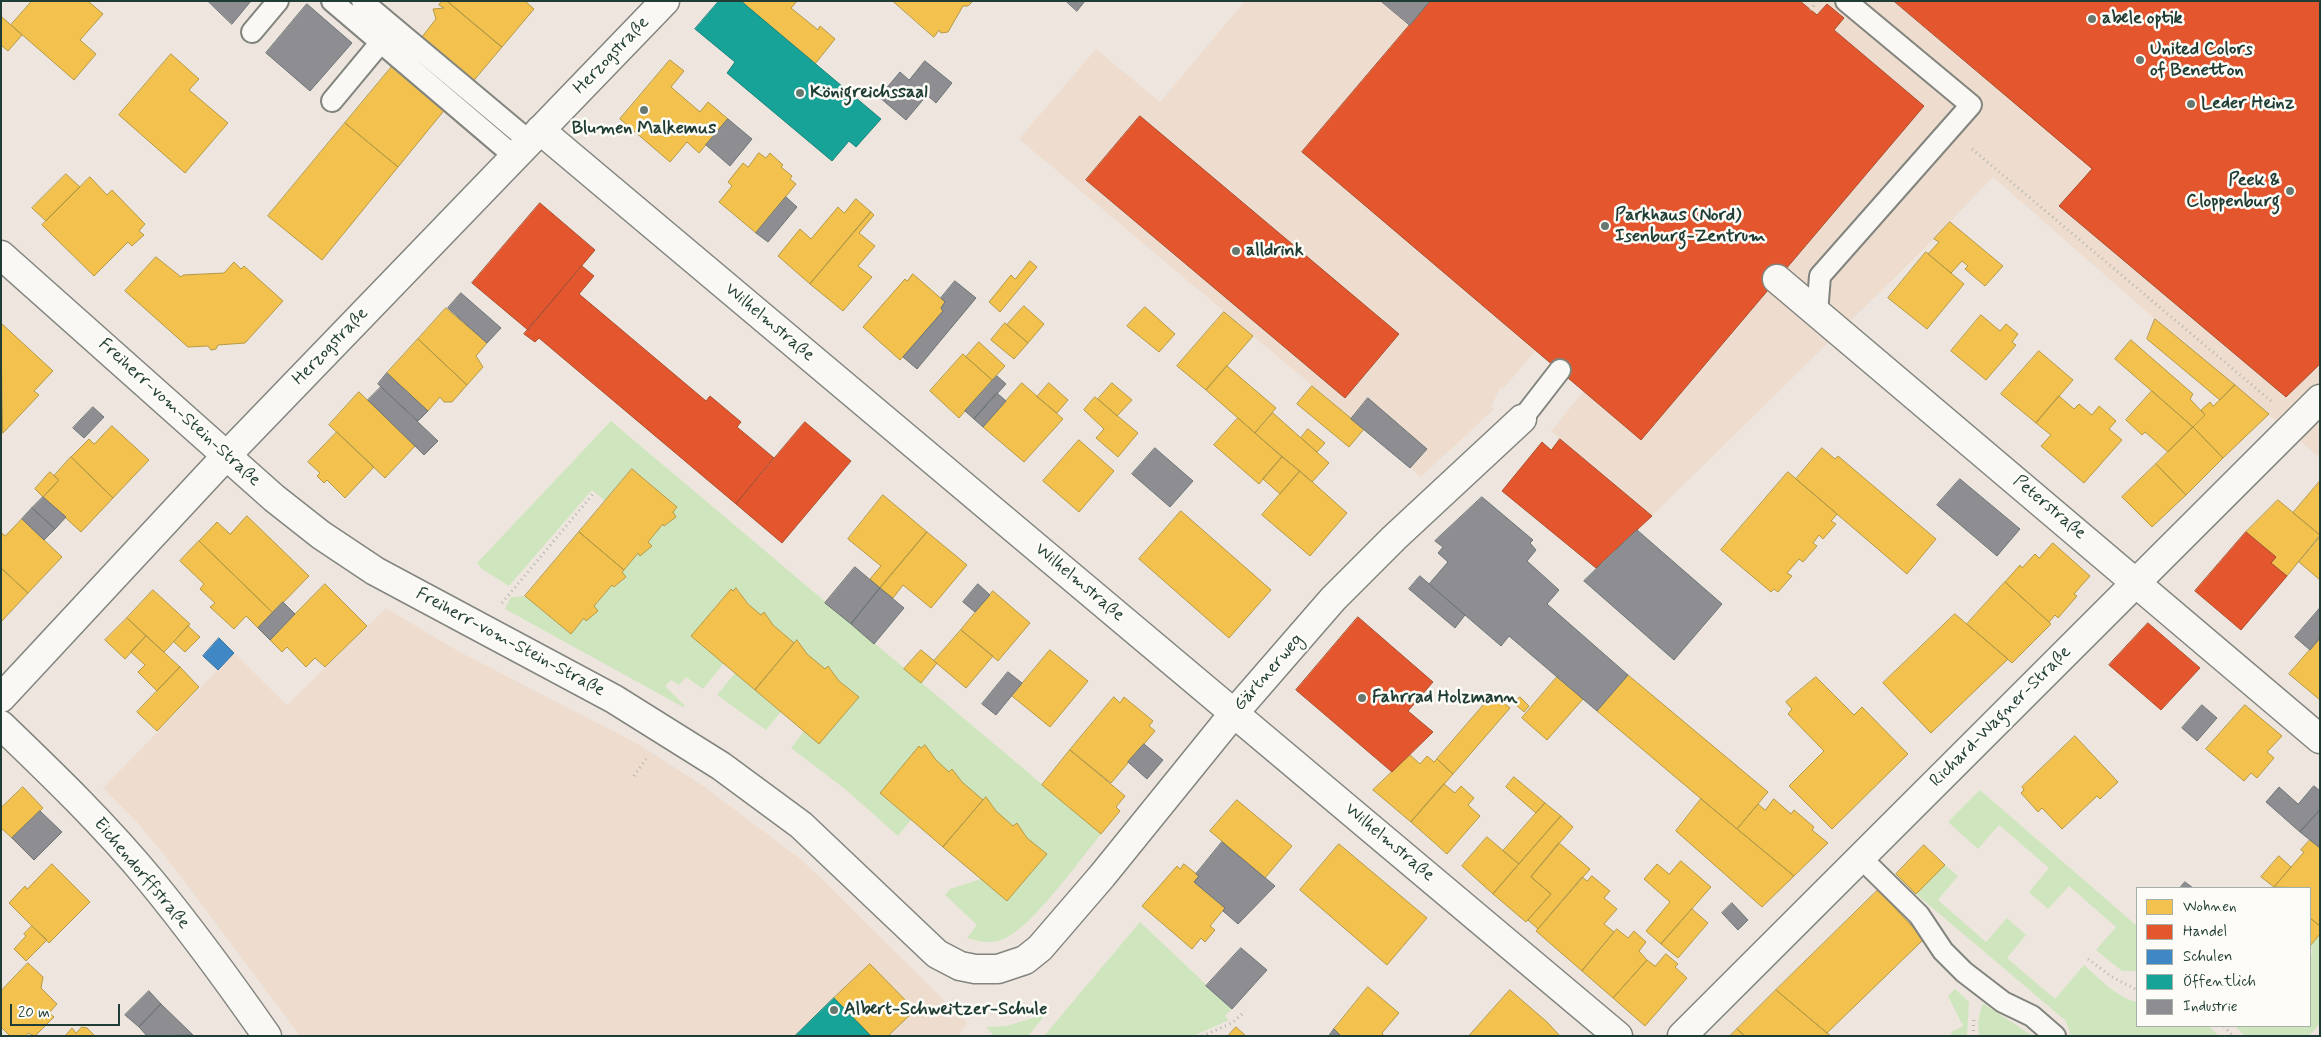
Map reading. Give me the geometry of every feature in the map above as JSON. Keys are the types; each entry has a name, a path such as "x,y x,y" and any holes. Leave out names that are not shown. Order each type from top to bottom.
{"street":[{"name":"Herzogstraße","path":"1,698 227,455 665,1"},
{"name":"Wilhelmstraße","path":"528,143 1234,713 1618,1036"},
{"name":"Freiherr-vom-Stein-Straße","path":"1,255 274,498 320,535 425,599 614,699 721,766 801,825 929,947 946,960 960,966 998,969 1025,960 1040,948"},
{"name":"Peterstraße","path":"1777,279 2320,739"},
{"name":"Richard-Wagner-Straße","path":"1682,1036 1860,857 2138,583 2320,399"},
{"name":"Gärtnerweg","path":"1040,948 1102,876 1234,713 1333,599 1366,565 1522,419"},
{"name":"Eichendorffstraße","path":"1,725 100,824 150,880 236,992 267,1036"}],"lane":[{"path":"252,32 278,1"},
{"path":"332,1 381,42 528,143"},
{"path":"362,1 528,143"},
{"path":"1817,313 1820,276 1971,105 1846,1"},
{"path":"332,101 381,42"},
{"path":"1522,419 1560,370"},
{"path":"1860,857 1919,916 1943,951 1964,972 2003,1002 2032,1016 2055,1036"}],"path":[{"path":"1810,10 1817,1"},
{"path":"1949,129 2297,422"},
{"path":"499,608 593,494"},
{"path":"634,776 651,752"},
{"path":"2088,959 2112,977 2136,989"},
{"path":"1202,1036 1232,1023 1242,1014"}],"shaded area":[{"path":"1245,1 2320,1 2320,458 2155,319 1993,177 1934,239 1652,516 1551,431 1584,391 1536,350 1505,387 1500,388 1491,407 1494,409 1421,477 1019,139 1096,49 1160,102"},
{"name":"Albert-Schweitzer-Schule","path":"386,608 458,651 640,745 705,787 798,857 820,877 967,1023 958,1036 300,1036 176,870 137,822 103,788 234,653 287,705"}],"green space":[{"path":"611,421 1101,834 1042,907 1016,932 995,942 967,938 977,925 945,895 950,889 981,879 1007,901 1047,854 1027,838 1017,823 1013,826 996,811 986,797 983,800 962,782 952,769 949,772 919,746 880,793 911,820 898,836 845,789 791,748 804,731 819,744 859,697 839,681 829,666 825,669 807,654 798,640 794,643 773,625 764,612 761,615 748,604 737,588 733,591 730,589 691,636 724,663 703,689 686,677 679,685 671,680 665,686 685,706 683,707 505,609 511,597 525,596 571,634 584,618 586,621 594,606 612,585 615,587 626,578 622,572 638,553 640,556 652,546 648,541 663,524 664,526 676,517 673,512 677,507 631,469 605,501 592,490 509,586 482,569 477,563"},
{"path":"735,673 781,712 766,730 717,695"},
{"path":"1980,790 2136,925 2136,971 2122,971 2096,950 2116,927 2069,886 2048,909 2029,892 2049,868 1999,825 1978,849 1948,822"},
{"path":"1945,865 1958,876 1938,900 1986,942 2007,918 2026,935 2007,958 2055,999 2084,965 2115,992 2136,1002 2136,1027 2210,1027 2219,1036 2071,1036 2066,1021 1916,894"},
{"path":"1140,922 1232,1009 1225,1016 1229,1020 1193,1036 1044,1036"},
{"path":"2320,934 2320,1023 2309,1036 2245,1036 2236,1027 2311,1027 2311,955 2313,952 2311,945"},
{"path":"1955,989 1969,1002 1967,1036 1952,1036 1951,1032 1963,1026 1948,996"},
{"path":"1984,1004 2033,1036 1979,1036 1978,1022 1982,1005"},
{"path":"1046,1014 1028,1036 994,1036 986,1027 1006,1026"}],"building: Wohnen":[{"path":"32,1 88,1 103,14 80,40 96,54 74,80 11,25"},
{"path":"442,1 447,1 502,47 470,85 418,42 436,19 433,9 444,8 439,5"},
{"path":"447,1 525,1 534,9 502,47"},
{"path":"741,1 797,1 791,8 818,30 820,26 835,39 815,64"},
{"path":"893,1 973,1 968,6 963,6 948,32 941,33 939,30 934,37"},
{"path":"2,17 22,35 8,51 1,45"},
{"path":"171,54 199,79 189,90 228,123 185,173 119,115"},
{"path":"670,60 684,71 671,87 700,112 708,102 728,119 699,153 687,142 670,162 620,119"},
{"path":"394,64 447,107 398,167 345,123"},
{"path":"345,123 398,167 322,260 268,216"},
{"path":"759,153 766,158 770,153 783,165 781,167 792,176 790,179 796,184 756,233 719,202 732,186 728,182 743,163 748,167"},
{"path":"66,174 80,187 46,221 32,208"},
{"path":"90,177 107,195 112,190 145,224 139,231 144,235 132,246 128,242 94,276 42,225"},
{"path":"856,199 871,212 810,284 778,256 800,229 811,239 838,207 844,213"},
{"path":"871,212 874,215 859,233 875,246 858,266 872,277 843,311 810,284"},
{"path":"1950,222 2003,266 1985,286 1965,269 1968,266 1962,261 1951,273 1928,254 1939,242 1934,239"},
{"path":"1926,252 1964,284 1927,329 1888,298"},
{"path":"156,257 181,277 183,275 224,273 234,262 241,269 244,266 283,301 245,343 218,345 216,349 211,350 208,346 188,347 125,291"},
{"path":"1030,261 1037,267 1000,312 989,302 1011,275 1015,279"},
{"path":"913,274 945,302 941,308 943,311 900,360 863,327 905,279 907,281"},
{"path":"1024,306 1044,324 1028,343 1007,325"},
{"path":"1145,307 1175,334 1159,352 1127,326"},
{"path":"446,308 487,343 476,356 483,367 467,385 418,339"},
{"path":"1224,312 1253,336 1206,390 1177,366"},
{"path":"1981,315 2000,331 2006,324 2018,334 2012,342 2016,345 1986,380 1951,351"},
{"path":"2155,319 2235,385 2220,400 2147,339"},
{"path":"1,323 53,371 34,391 39,395 3,433"},
{"path":"1005,323 1028,343 1014,359 991,340"},
{"path":"418,339 467,385 452,402 444,402 440,397 428,411 387,373"},
{"path":"2131,340 2193,394 2190,399 2205,415 2193,427 2115,359"},
{"path":"979,342 1005,366 992,380 966,357"},
{"path":"2039,351 2073,380 2036,423 2001,394"},
{"path":"963,354 992,380 959,418 930,391"},
{"path":"1227,366 1276,408 1255,433 1206,390"},
{"path":"1022,383 1063,419 1024,462 983,427"},
{"path":"1049,383 1068,400 1057,413 1037,397"},
{"path":"1112,383 1132,400 1117,416 1098,399"},
{"path":"2235,385 2269,414 2223,458 2193,427 2205,415 2201,410 2210,402 2213,406"},
{"path":"1312,386 1364,429 1349,447 1297,404"},
{"path":"2152,391 2193,427 2168,452 2145,432 2142,435 2126,420"},
{"path":"359,392 415,446 385,478 329,425"},
{"path":"2059,396 2074,409 2079,404 2092,415 2099,406 2116,421 2109,429 2122,440 2084,483 2041,446 2051,435 2036,423"},
{"path":"1095,397 1138,433 1118,457 1096,438 1104,429 1084,410"},
{"path":"1273,413 1329,463 1312,482 1255,433"},
{"path":"1238,418 1282,457 1259,484 1214,445"},
{"path":"112,426 149,460 113,498 71,457 89,439 94,444"},
{"path":"2193,427 2223,458 2186,495 2156,464"},
{"path":"1308,429 1325,443 1317,452 1301,438"},
{"path":"337,432 374,467 345,498 327,480 324,483 317,476 320,473 308,462"},
{"path":"1079,440 1114,471 1079,512 1043,481"},
{"path":"1822,448 1835,459 1838,456 1936,539 1907,574 1796,479"},
{"path":"71,457 113,498 81,532 43,497 59,480 54,476"},
{"path":"1282,457 1300,471 1280,494 1263,479"},
{"path":"2156,464 2186,495 2152,527 2122,497"},
{"path":"632,469 677,507 673,512 676,517 664,526 663,524 648,542 652,546 640,556 638,553 624,570 579,532"},
{"path":"1300,471 1347,513 1310,556 1262,515"},
{"path":"50,472 59,480 43,497 35,489"},
{"path":"1788,472 1837,514 1831,521 1836,524 1823,539 1819,535 1813,543 1817,546 1803,562 1799,559 1787,573 1792,576 1778,592 1774,589 1771,592 1721,550"},
{"path":"2320,481 2320,535 2293,513"},
{"path":"883,495 927,532 880,588 870,579 881,566 848,539"},
{"path":"2278,500 2320,535 2287,576 2271,563 2276,557 2246,532"},
{"path":"1181,511 1271,590 1229,638 1139,559"},
{"path":"247,516 309,576 273,613 199,541 217,522 230,534"},
{"path":"22,519 62,557 28,593 1,568 1,532 5,536"},
{"path":"579,532 624,570 622,572 626,577 614,587 612,585 594,606 598,611 586,621 584,618 571,634 525,596"},
{"path":"927,532 967,565 931,608 903,585 893,598 880,588"},
{"path":"2320,537 2320,580 2299,562"},
{"path":"199,541 273,613 258,628 246,616 234,629 210,607 215,603 200,589 204,584 180,561"},
{"path":"2053,543 2090,576 2074,594 2077,596 2058,618 2055,615 2049,622 2005,582 2020,565 2022,568 2035,554 2039,558"},
{"path":"1,568 28,593 1,622"},
{"path":"2005,582 2051,624 2012,663 1967,624"},
{"path":"325,584 367,626 325,667 315,658 306,667 287,647 282,652 270,640"},
{"path":"736,588 748,604 761,615 764,612 773,625 794,643 755,690 691,636 731,589 733,591"},
{"path":"153,590 190,624 164,652 127,618"},
{"path":"993,591 1030,623 998,661 961,630"},
{"path":"1955,614 2008,659 1931,733 1883,683"},
{"path":"127,618 146,636 125,659 105,640"},
{"path":"188,626 200,637 185,652 174,642"},
{"path":"961,630 993,656 966,688 934,661"},
{"path":"146,636 180,667 157,691 138,672 145,665 131,652"},
{"path":"2320,638 2320,700 2289,674"},
{"path":"797,640 807,654 825,669 828,666 839,681 859,697 819,744 755,690"},
{"path":"921,650 937,663 921,683 904,669"},
{"path":"1050,650 1088,681 1050,727 1012,696"},
{"path":"180,667 199,687 157,731 137,712"},
{"path":"1628,675 1768,792 1737,829 1597,711"},
{"path":"1557,677 1583,699 1547,740 1522,718"},
{"path":"1816,677 1854,715 1862,707 1908,754 1832,829 1789,786 1824,751 1788,714 1792,709 1786,702"},
{"path":"1493,694 1510,708 1453,774 1437,759"},
{"path":"1114,697 1120,703 1124,697 1153,721 1149,726 1155,731 1111,783 1070,750"},
{"path":"1520,697 1529,706 1524,712 1514,703"},
{"path":"2245,705 2282,736 2267,752 2274,758 2257,778 2251,773 2244,781 2206,749"},
{"path":"2075,736 2118,782 2100,799 2097,796 2062,829 2042,808 2038,812 2021,793 2024,790 2022,787"},
{"path":"925,745 936,760 949,772 952,769 962,782 983,800 943,847 880,793 919,746 921,748"},
{"path":"1070,750 1125,796 1116,807 1120,811 1101,834 1042,785"},
{"path":"1410,755 1420,764 1427,756 1434,762 1437,759 1453,774 1411,822 1373,790"},
{"path":"1514,777 1545,803 1536,813 1506,787"},
{"path":"1444,784 1455,793 1461,786 1474,798 1468,805 1480,816 1447,854 1411,822"},
{"path":"23,787 43,808 12,838 1,828 1,808"},
{"path":"986,797 996,811 1013,826 1017,823 1027,838 1047,854 1007,901 943,847"},
{"path":"1701,799 1794,876 1762,907 1676,831"},
{"path":"1774,799 1791,814 1794,810 1814,827 1812,830 1828,843 1794,876 1737,829 1758,804 1765,810"},
{"path":"1237,800 1292,846 1265,878 1210,831"},
{"path":"1545,803 1561,816 1519,864 1503,851"},
{"path":"1561,816 1573,827 1531,877 1551,894 1526,922 1493,894"},
{"path":"1487,837 1519,864 1493,894 1462,866"},
{"path":"2310,840 2320,848 2320,926 2311,919 2311,887 2274,887 2304,852 2301,850"},
{"path":"1559,843 1590,869 1538,929 1528,920 1551,894 1531,877"},
{"path":"1339,844 1427,918 1387,965 1300,890"},
{"path":"1924,845 1945,865 1916,894 1896,874"},
{"path":"2279,856 2291,867 2274,887 2261,877"},
{"path":"1681,861 1711,887 1661,944 1646,931 1670,902 1644,879 1657,864 1669,874"},
{"path":"52,864 90,902 49,943 9,903 25,886 27,889"},
{"path":"1184,864 1199,876 1194,882 1225,908 1210,926 1215,930 1205,942 1201,938 1192,949 1142,906 1177,866 1180,869"},
{"path":"1592,876 1610,891 1604,898 1617,909 1604,924 1614,932 1582,971 1536,931 1582,877 1587,881"},
{"path":"1878,890 1924,939 1827,1033 1776,990"},
{"path":"1692,909 1708,923 1678,958 1661,944"},
{"path":"2311,919 2320,926 2320,934 2311,945"},
{"path":"32,926 47,940 26,961 14,949"},
{"path":"1617,929 1628,938 1634,931 1646,942 1639,951 1647,960 1613,998 1582,971"},
{"path":"1666,954 1678,964 1675,967 1687,978 1645,1026 1613,998 1647,960 1655,966"},
{"path":"28,963 43,977 41,988 57,1004 49,1013 54,1017 35,1036 28,1033 26,1036 10,1036 1,1027 1,991"},
{"path":"870,964 915,1010 888,1036 871,1036 834,998"},
{"path":"1368,987 1399,1013 1382,1033 1384,1036 1341,1036 1334,1029"},
{"path":"1510,990 1547,1022 1560,1036 1469,1036"},
{"path":"1776,990 1831,1036 1745,1036 1737,1029"},
{"path":"82,1027 87,1028 95,1036 65,1036 72,1028 76,1033"},
{"path":"1236,1027 1246,1036 1228,1036"},
{"path":"1737,1029 1745,1036 1730,1036"}],"building: Handel":[{"name":"Parkhaus (Nord) Isenburg-Zentrum","path":"1430,1 1800,1 1817,15 1827,4 1844,18 1834,30 1924,106 1641,440 1302,152"},
{"path":"1894,1 2320,1 2320,364 2286,397 2059,206 2092,169"},
{"name":"alldrink","path":"1140,116 1399,334 1345,398 1086,180"},
{"path":"540,203 595,250 528,330 472,283"},
{"path":"582,266 594,276 579,294 706,401 710,396 741,422 737,427 774,458 736,504 539,338 535,342 524,334"},
{"path":"805,422 851,461 782,543 736,504"},
{"path":"1560,439 1652,516 1596,568 1502,491 1542,442 1551,450"},
{"path":"2246,532 2276,557 2271,563 2287,576 2241,630 2195,591"},
{"name":"Fahrrad Holzmann","path":"1358,617 1433,682 1408,711 1433,732 1392,772 1296,690"},
{"path":"2148,623 2200,668 2161,710 2109,665"}],"building: Schulen":[{"path":"219,638 234,653 218,670 203,656"}],"building: Öffentlich":[{"name":"Königreichssaal","path":"719,1 741,1 881,119 856,147 849,141 832,161 727,73 735,62 695,29"},
{"name":"Albert-Schweitzer-Schule","path":"834,998 871,1036 795,1036"}],"building: Industrie":[{"path":"208,1 251,1 232,24"},
{"path":"1066,1 1085,1 1077,11"},
{"path":"1381,1 1430,1 1410,25"},
{"path":"307,4 352,43 310,91 266,53"},
{"path":"925,61 952,83 936,103 927,95 906,120 879,97 900,72 909,80"},
{"path":"728,119 752,139 730,166 706,145"},
{"path":"786,197 797,207 768,242 756,233"},
{"path":"955,281 976,298 917,369 903,357 943,311 941,308 945,302 941,298"},
{"path":"461,293 501,328 487,343 448,308"},
{"path":"387,373 428,411 418,421 378,384"},
{"path":"997,376 1006,384 974,419 965,411"},
{"path":"381,387 438,441 424,455 368,400"},
{"path":"997,393 1006,401 983,427 974,419"},
{"path":"1368,398 1427,449 1410,468 1351,419"},
{"path":"93,407 104,417 84,438 73,428"},
{"path":"1155,448 1193,481 1170,507 1132,474"},
{"path":"1960,479 2020,529 1997,556 1937,505"},
{"path":"43,497 66,517 55,529 32,508"},
{"path":"1482,497 1533,540 1530,543 1536,550 1527,561 1559,590 1547,604 1628,675 1597,711 1509,636 1501,646 1429,584 1448,562 1438,553 1443,547 1435,541"},
{"path":"32,508 55,529 44,540 22,519"},
{"path":"1637,530 1722,604 1674,660 1584,581"},
{"path":"855,567 880,588 851,624 825,603"},
{"path":"1420,576 1465,615 1455,628 1409,589"},
{"path":"978,584 990,595 975,612 963,602"},
{"path":"880,588 904,608 874,644 851,624"},
{"path":"283,602 295,614 270,640 258,628"},
{"path":"2320,608 2320,638 2310,650 2295,637"},
{"path":"1008,672 1022,683 996,715 982,704"},
{"path":"2202,705 2217,718 2197,741 2182,728"},
{"path":"1144,744 1163,760 1147,779 1128,762"},
{"path":"2314,786 2320,791 2320,810 2300,832 2266,802 2279,787 2298,804"},
{"path":"2320,810 2320,848 2300,832"},
{"path":"40,811 62,832 34,860 12,838"},
{"path":"1222,842 1275,886 1238,924 1223,911 1225,908 1194,882 1199,876 1196,874"},
{"path":"2185,882 2192,887 2181,887"},
{"path":"1732,903 1748,920 1738,930 1722,913"},
{"path":"1241,948 1267,970 1232,1009 1206,986"},
{"path":"149,991 161,1004 139,1027 125,1015"},
{"path":"161,1004 193,1035 147,1036 139,1027"},
{"path":"1334,1029 1341,1036 1329,1036"}],"place":[{"name":"abele optik","path":"2092,19"},
{"name":"United Colors of Benetton","path":"2140,60"},
{"name":"Königreichssaal","path":"800,93"},
{"name":"Leder Heinz","path":"2191,104"},
{"name":"Blumen Malkemus","path":"644,110"},
{"name":"Peek & Cloppenburg","path":"2290,191"},
{"name":"Parkhaus (Nord) Isenburg-Zentrum","path":"1605,226"},
{"name":"alldrink","path":"1236,251"},
{"name":"Fahrrad Holzmann","path":"1362,698"},
{"name":"Albert-Schweitzer-Schule","path":"834,1010"}]}
